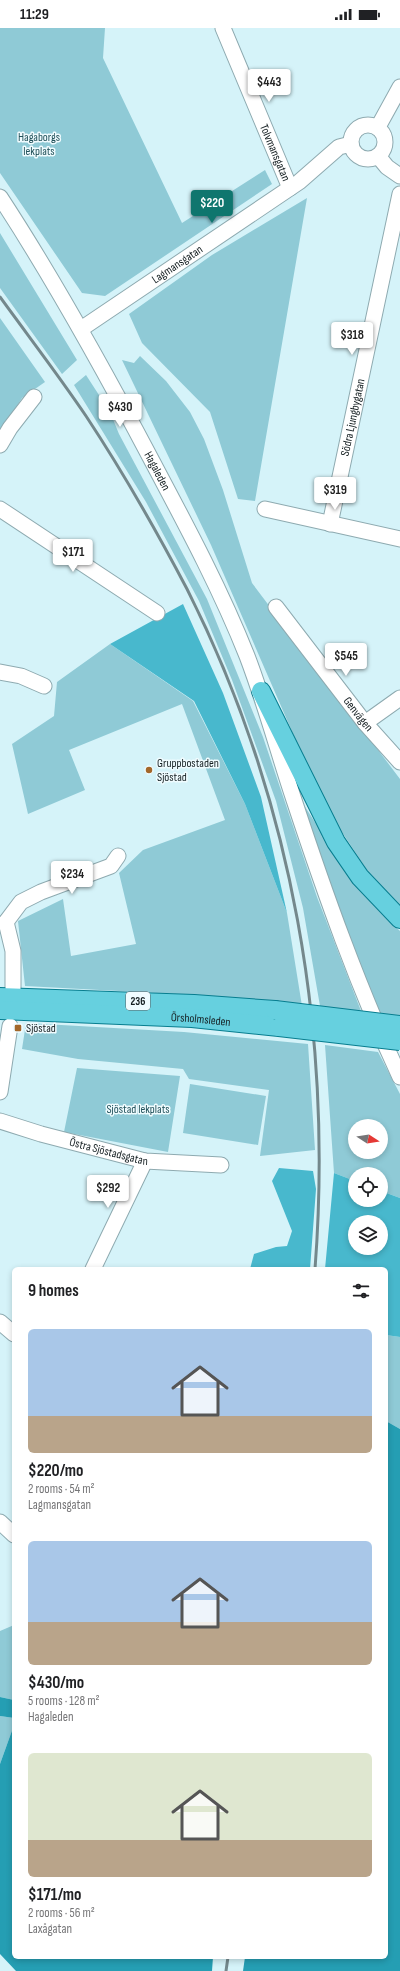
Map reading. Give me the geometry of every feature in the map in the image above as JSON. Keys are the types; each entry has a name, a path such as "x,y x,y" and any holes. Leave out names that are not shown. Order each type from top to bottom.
{"main road":[{"path":"260,691 336,842 360,877 400,919"},
{"name":"Örsholmsleden","path":"6,993 194,1004 400,1041"},
{"name":"Örsholmsleden","path":"0,1010 192,1018 277,1018 400,1026"}],"street":[{"name":"Tolvmansgatan","path":"223,28 290,188"},
{"path":"378,127 400,87"},
{"path":"368,124 378,127 384,136 384,147 378,156 368,159 362,158 354,151 351,144 352,136 358,128 368,124"},
{"name":"Lagmansgatan","path":"81,329 290,188 312,172 339,147 351,144"},
{"path":"378,156 386,167 400,176"},
{"name":"Södra Ljungbygatan","path":"330,524 400,194"},
{"name":"Hagaleden","path":"0,197 81,329 181,515 246,653 260,691 293,797 336,925 374,1022 400,1077"},
{"path":"0,445 10,428 34,398"},
{"path":"0,509 157,613"},
{"path":"265,509 400,539"},
{"name":"Genvägen","path":"276,607 364,723 400,762"},
{"path":"0,672 21,676 44,686"},
{"path":"364,723 400,698"},
{"path":"6,993 13,951 3,921 21,902 41,892 111,866 118,856"},
{"path":"0,1092 10,1026"},
{"name":"Östra Sjöstadsgatan","path":"0,1121 41,1134 145,1161 221,1164"},
{"path":"94,1267 145,1161"},
{"path":"0,1322 12,1332"},
{"path":"0,1522 12,1533"}],"green space":[{"name":"Hagaborgs lekplats","path":"0,28 105,28 103,58 182,223 265,170 272,184 105,296 82,293 0,173"},
{"path":"307,198 255,501 238,499 210,412 142,343 129,314 212,255"},
{"path":"0,233 77,360 62,374 0,288"},
{"path":"0,318 45,382 22,398 0,433"},
{"path":"140,356 166,381 190,412 204,439 223,490 252,583 400,779 400,909 371,876 324,805 211,545 122,360 134,363"},
{"path":"86,375 110,412 119,434 207,599 263,737 317,897 361,1011 320,1006 303,908 276,801 232,680 199,601 146,502 74,385"},
{"path":"110,644 193,701 245,804 287,913 302,1006 175,994 25,986 18,921 63,899 71,956 136,944 119,873 143,850 225,820 182,704 69,750 85,790 28,814 12,744 54,716 57,682"},
{"path":"302,802 345,869 375,907 400,931 400,1017 380,1014 350,944"},
{"path":"26,1023 184,1032 308,1044 315,1150 260,1156 269,1090 189,1079 183,1069 78,1059 22,1049"},
{"path":"325,1045 378,1052 400,1094 400,1198 388,1194 388,1167 348,1167 348,1178 334,1173"},
{"name":"Sjöstad lekplats","path":"77,1068 180,1076 168,1152 64,1132"},
{"path":"190,1084 266,1096 258,1145 183,1133"},
{"path":"388,1335 400,1337 400,1429 388,1422"},
{"path":"12,1626 12,1700 0,1697 0,1631"},
{"path":"0,1716 12,1718 12,1731 0,1764"}],"shaded area":[{"path":"183,604 223,693 261,797 287,913 245,804 194,701 110,644"},
{"path":"279,1168 313,1171 316,1189 310,1267 251,1267 254,1254 276,1247 287,1246 292,1231 272,1181"},
{"path":"334,1173 348,1178 348,1207 388,1207 388,1194 400,1198 400,1337 388,1335 388,1267 325,1267"},
{"path":"388,1422 400,1429 400,1971 243,1971 245,1959 388,1959"},
{"path":"0,1697 12,1700 12,1718 0,1716"},
{"path":"12,1731 12,1959 213,1959 212,1971 16,1971 0,1954 0,1764"}],"railway":[{"path":"0,297 55,371 86,416 113,458 151,523 187,589 224,669 254,751 279,835 298,920 310,1006 318,1094 319,1181 315,1267"},
{"path":"226,1971 228,1959"}],"place":[{"name":"Gruppbostaden Sjöstad","path":"149,770"},
{"name":"Sjöstad","path":"18,1028"}]}
